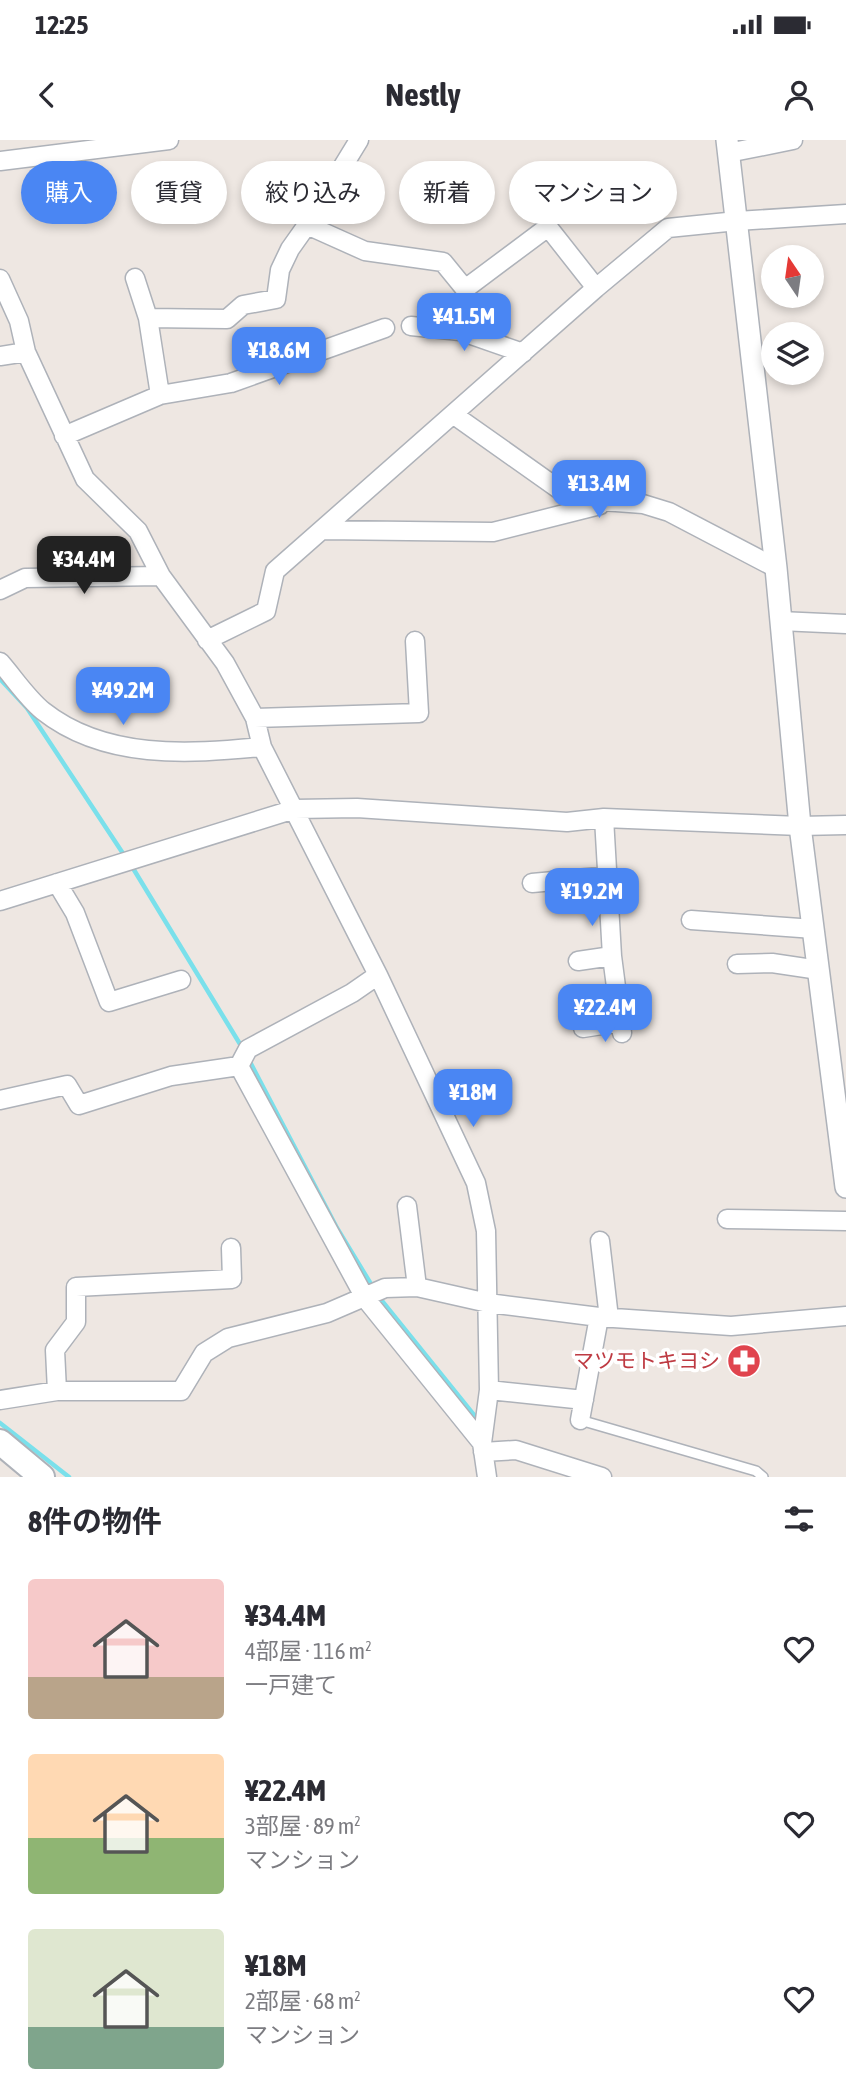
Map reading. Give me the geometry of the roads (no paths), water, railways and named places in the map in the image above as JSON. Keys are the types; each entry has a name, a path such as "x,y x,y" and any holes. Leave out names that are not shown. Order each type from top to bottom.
{"main road":[{"path":"0,1442 42,1477"}],"street":[{"path":"0,162 169,140"},
{"path":"148,318 227,319 243,305 276,299 280,270 289,249 307,225 359,140"},
{"path":"793,140 727,146 776,568 800,826 846,1188"},
{"path":"207,640 267,611 275,571 596,288 668,228 737,220 846,214"},
{"path":"307,225 365,251 443,262 466,289 548,227 596,288"},
{"path":"135,278 148,318 160,396"},
{"path":"0,279 19,321 26,352 85,479 138,531 161,576 225,663 255,718 262,747 378,975 476,1182 486,1231 489,1390 482,1445 487,1477"},
{"path":"411,326 460,331 523,353"},
{"path":"64,436 160,396 231,383 385,327"},
{"path":"0,356 26,352"},
{"path":"454,415 568,495 589,500 643,504 668,512 776,568"},
{"path":"323,530 493,532 611,502"},
{"path":"0,590 25,578 161,576"},
{"path":"780,621 846,624"},
{"path":"255,718 419,713 415,640"},
{"path":"0,662 41,710 74,732 118,745 166,753 262,747"},
{"path":"0,901 295,809 357,808 567,822 604,818 800,826 846,825"},
{"path":"583,1028 622,1027 612,956 604,818"},
{"path":"532,883 609,876"},
{"path":"57,883 75,913 109,1002 181,980"},
{"path":"691,920 814,929"},
{"path":"578,961 612,956"},
{"path":"737,964 772,963 819,970"},
{"path":"0,1100 67,1085 79,1105 171,1076 242,1060 378,975"},
{"path":"242,1060 365,1298 482,1445 516,1450 582,1474 602,1477"},
{"path":"407,1206 417,1287"},
{"path":"727,1219 846,1221"},
{"path":"580,1420 604,1318 600,1241"},
{"path":"57,1391 55,1350 76,1322 76,1287 232,1279 231,1248"},
{"path":"0,1400 57,1391 181,1391 204,1353 228,1338 327,1313 383,1289 417,1287 488,1303 604,1318 731,1326 846,1316"},
{"path":"489,1390 584,1400"}],"lane":[{"path":"385,327 411,326"},
{"path":"580,1420 756,1471 763,1477"}],"waterway":[{"path":"0,679 27,708 126,858"},
{"path":"131,865 243,1049"},
{"path":"249,1060 337,1228 374,1289"},
{"path":"378,1296 478,1420"},
{"path":"0,1423 69,1477"}],"place":[{"name":"マツモトキヨシ","path":"744,1361"}]}
